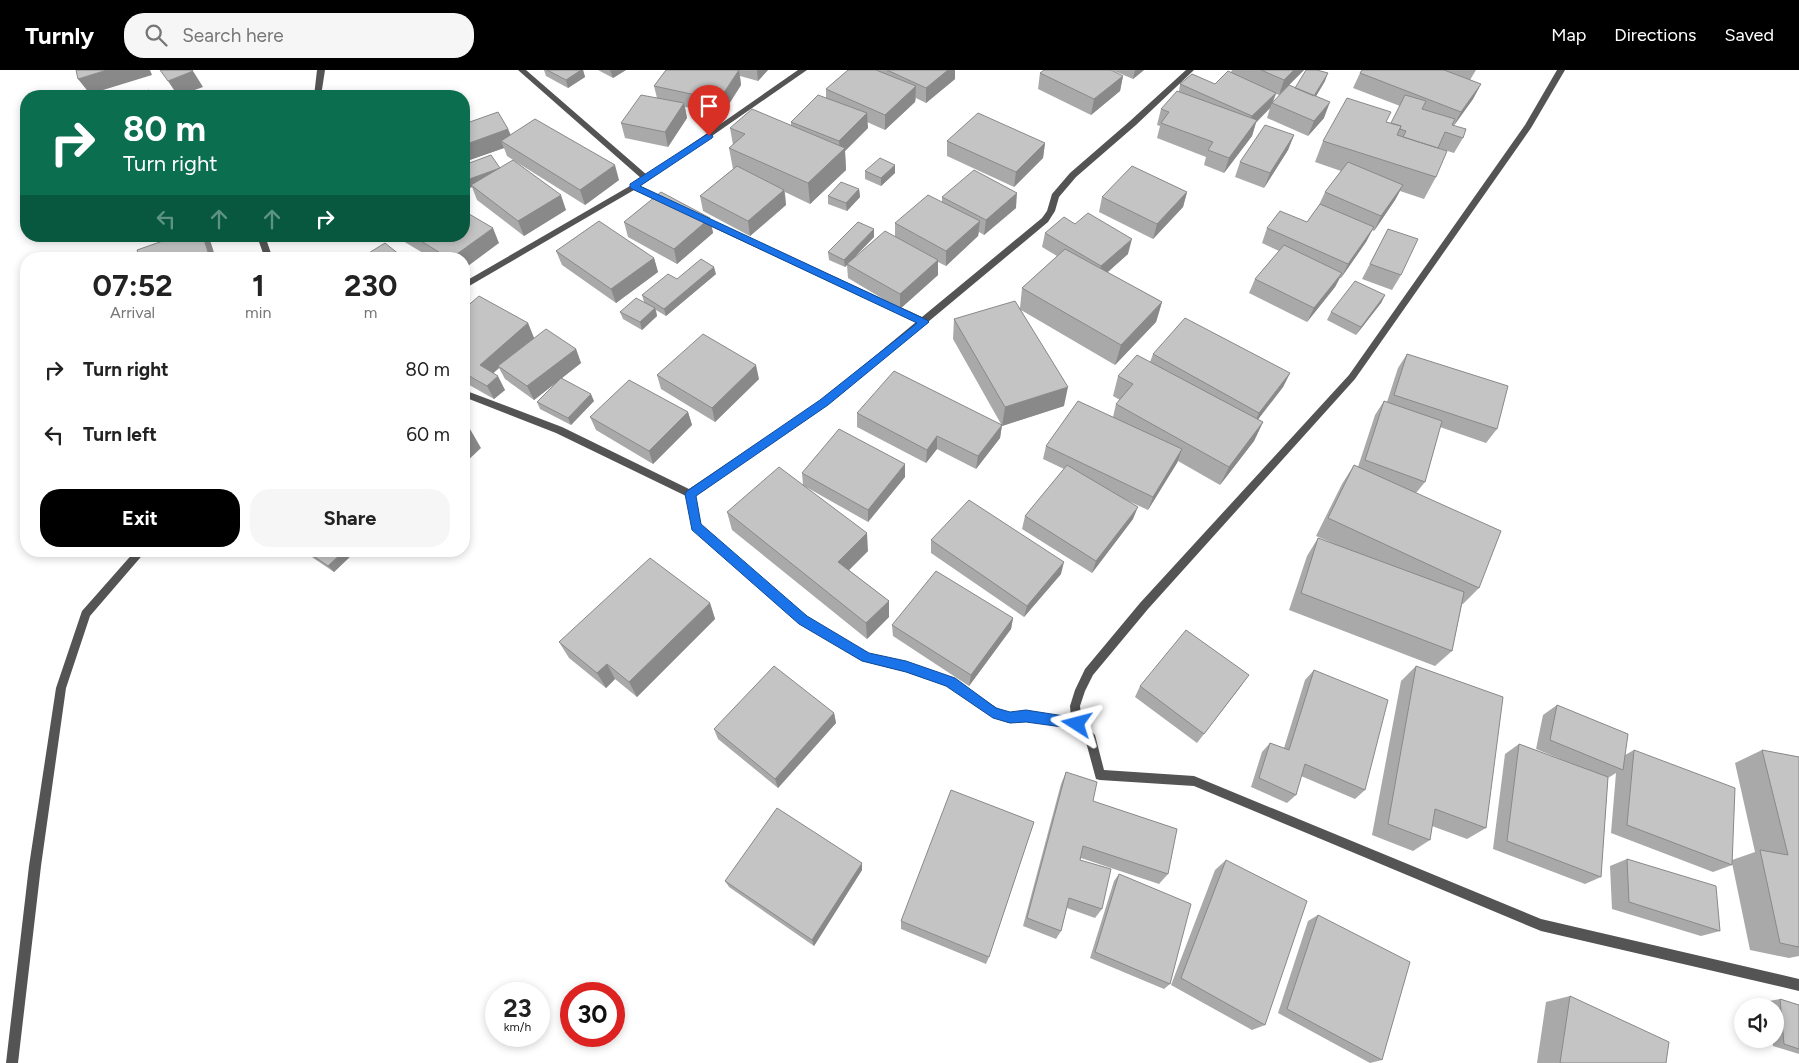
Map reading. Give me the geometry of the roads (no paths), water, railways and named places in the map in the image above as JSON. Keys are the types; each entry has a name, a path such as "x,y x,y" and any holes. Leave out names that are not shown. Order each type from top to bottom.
{"street":[{"path":"319,90 321,70"},
{"path":"522,70 647,179"},
{"path":"470,282 647,179 803,70"},
{"path":"690,494 824,403 1045,220 1051,212 1055,196 1073,175 1190,70"},
{"path":"1562,70 1528,126 1352,377 1144,606 1089,672 1075,706 1077,724 1091,739 1100,775 1194,781 1541,925 1799,985"},
{"path":"633,186 678,207"},
{"path":"695,216 924,322"},
{"path":"470,395 559,430 690,494"},
{"path":"690,494 696,526 803,620 866,658 906,667 950,682 993,712 1010,718 1026,716 1077,724"},
{"path":"12,1063 35,866 61,688 86,614 136,557"}]}
